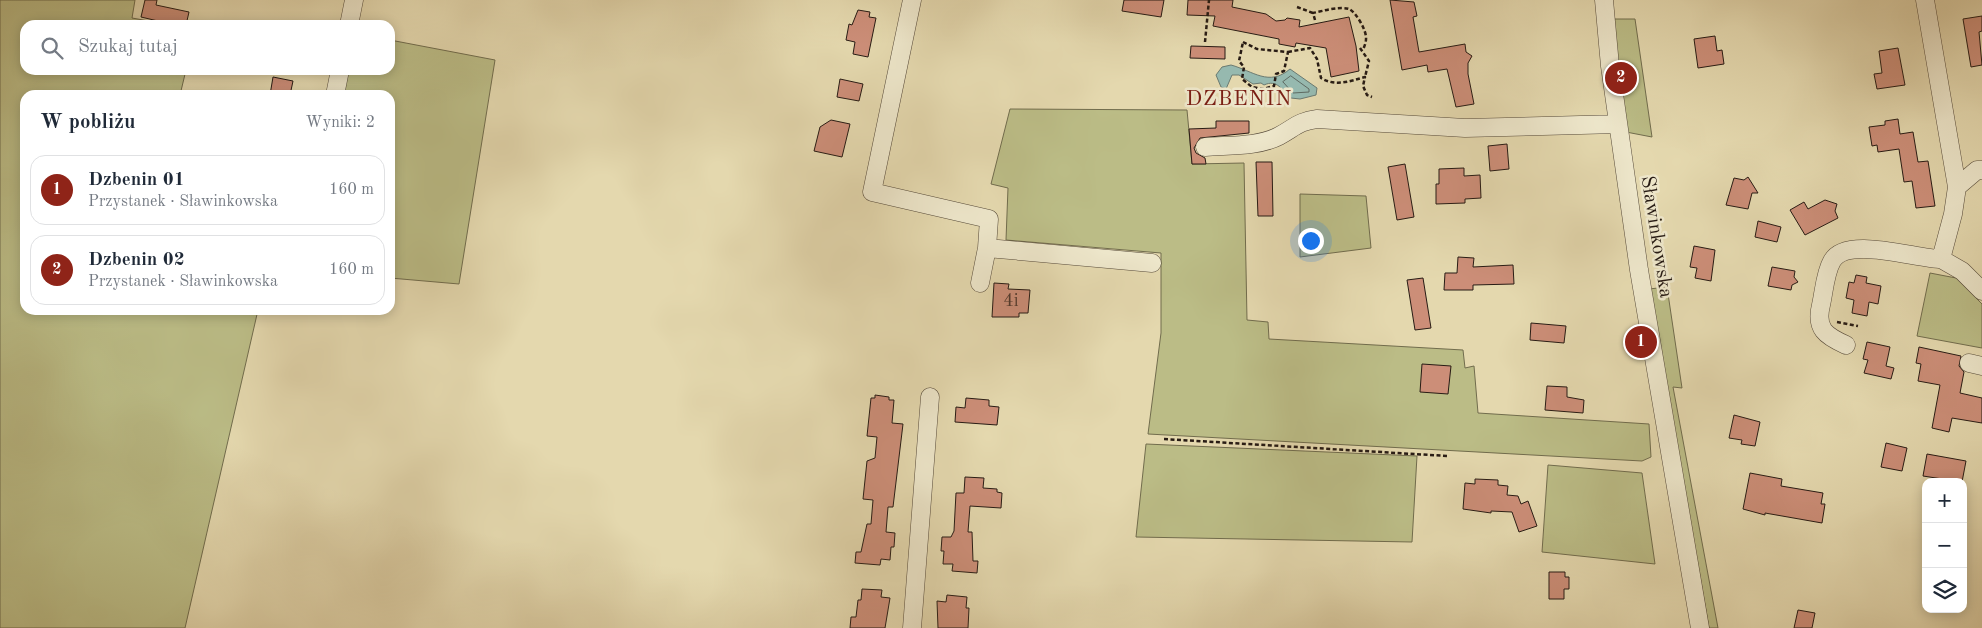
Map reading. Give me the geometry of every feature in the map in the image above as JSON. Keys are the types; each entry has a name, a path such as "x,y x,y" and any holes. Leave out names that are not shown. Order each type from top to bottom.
{"street":[{"path":"350,20 354,0"},
{"path":"912,0 872,192 990,219 987,248 980,283"},
{"name":"Sławinkowska","path":"1604,0 1618,124 1640,276 1700,628"},
{"path":"1925,0 1957,187 1954,214 1941,260"},
{"path":"336,90 339,75"},
{"path":"1205,147 1261,141 1278,136 1305,120 1317,119 1465,128 1618,124"},
{"path":"1957,187 1977,170 1982,170"},
{"path":"987,248 1152,263"},
{"path":"1846,345 1829,337 1821,326 1819,315 1831,262 1836,255 1847,250 1861,248 1941,260 1962,271 1982,291"},
{"path":"912,628 930,398"}],"path":[{"path":"1205,42 1209,0"},
{"path":"1297,7 1313,13 1340,8 1348,8 1353,11 1366,38 1363,50"},
{"path":"1313,13 1315,20"},
{"path":"1288,52 1284,71 1276,74 1274,86 1263,89 1252,87 1242,79 1244,67 1239,61 1243,42 1257,49 1288,52 1310,48 1317,59 1322,78 1328,82 1340,84 1365,77"},
{"path":"1360,48 1369,61 1362,86 1367,95 1372,97"},
{"path":"1833,321 1858,326"},
{"path":"1164,439 1446,456"}],"green space":[{"path":"0,0 135,0 132,18 143,20 20,20 20,75 185,75 181,90 20,90 20,315 257,315 185,628 0,628"},
{"path":"1609,19 1635,19 1652,137 1626,132"},
{"path":"395,41 495,60 459,284 395,278 395,90 343,90 345,75 395,75"},
{"path":"1010,109 1187,110 1192,164 1244,163 1247,320 1268,322 1269,339 1463,350 1465,368 1474,366 1478,413 1649,424 1651,457 1642,461 1148,434 1161,333 1161,253 1006,240 1008,188 991,184"},
{"path":"1300,194 1366,196 1371,248 1300,257"},
{"path":"1930,273 1956,278 1982,304 1982,348 1917,336"},
{"path":"1667,287 1682,388 1673,387 1718,628 1709,628 1649,289"},
{"path":"1146,444 1417,456 1412,542 1136,537"},
{"path":"1548,465 1642,473 1655,564 1542,552"}],"water":[{"path":"1231,65 1268,77 1275,77 1290,69 1317,88 1316,95 1300,99 1291,98 1276,84 1253,84 1239,75 1232,75 1226,89 1221,87 1216,75 1222,67"}],"building":[{"path":"145,0 157,0 156,5 189,12 187,20 154,20 141,17"},
{"path":"1124,0 1164,0 1161,17 1122,11"},
{"path":"1188,0 1233,0 1232,7 1266,14 1276,21 1287,18 1300,20 1299,27 1349,17 1356,46 1359,71 1331,77 1326,48 1296,43 1295,47 1279,44 1279,39 1213,26 1215,16 1187,15"},
{"path":"1390,0 1414,2 1417,16 1413,17 1419,52 1465,44 1466,52 1472,56 1468,63 1468,74 1474,104 1456,107 1447,69 1428,72 1427,65 1402,70"},
{"path":"858,10 870,12 869,17 876,18 868,57 853,54 855,42 846,40 849,24 852,25"},
{"path":"1982,16 1982,31 1979,32 1982,65 1971,67 1963,19"},
{"path":"1715,36 1717,51 1722,50 1724,64 1698,68 1694,39"},
{"path":"1191,46 1225,47 1225,59 1190,58"},
{"path":"1898,48 1905,85 1877,89 1874,74 1882,73 1879,51"},
{"path":"273,77 293,81 291,90 271,90"},
{"path":"840,79 863,84 859,101 837,97"},
{"path":"1898,119 1900,134 1913,132 1918,162 1928,161 1935,206 1916,208 1912,181 1904,182 1899,149 1878,152 1877,145 1872,146 1869,127 1885,125 1885,121"},
{"path":"831,120 850,124 842,157 814,151 820,127"},
{"path":"1216,121 1249,121 1249,133 1200,138 1194,148 1196,153 1205,158 1206,164 1192,164 1189,129 1216,128"},
{"path":"1507,144 1509,169 1490,171 1488,146"},
{"path":"1256,162 1272,162 1273,216 1258,216"},
{"path":"1405,164 1414,217 1397,220 1388,167"},
{"path":"1464,168 1464,176 1480,175 1481,198 1465,199 1465,203 1436,204 1436,184 1439,184 1439,169"},
{"path":"1748,177 1758,193 1752,193 1748,209 1726,205 1734,178 1744,180"},
{"path":"1825,200 1837,204 1835,211 1838,218 1805,235 1790,210 1804,202 1808,209"},
{"path":"1758,221 1781,227 1777,242 1755,237"},
{"path":"1694,246 1715,250 1711,281 1695,278 1697,268 1690,267"},
{"path":"1458,257 1474,258 1473,267 1513,265 1514,284 1473,285 1473,290 1444,290 1445,273 1457,273"},
{"path":"1772,267 1795,271 1794,277 1798,282 1792,285 1791,290 1768,286"},
{"path":"1856,275 1867,277 1866,283 1881,286 1878,304 1869,302 1867,316 1852,313 1854,300 1846,298 1849,282 1854,283"},
{"path":"1423,278 1431,328 1415,330 1407,280"},
{"path":"994,283 1009,284 1008,289 1030,290 1028,313 1019,313 1019,317 992,317"},
{"path":"1531,323 1566,326 1564,343 1530,340"},
{"path":"1867,342 1890,347 1886,366 1894,368 1891,379 1864,373 1868,360 1863,359"},
{"path":"1919,347 1961,356 1959,366 1964,372 1960,393 1982,398 1982,423 1952,418 1949,432 1932,428 1940,385 1918,381 1921,364 1916,363"},
{"path":"1422,364 1451,366 1448,394 1420,392"},
{"path":"1547,386 1567,387 1567,397 1584,400 1583,413 1545,410"},
{"path":"875,395 889,397 889,400 894,400 892,423 903,424 893,507 888,507 886,532 895,533 894,547 891,547 890,560 881,559 880,565 855,563 856,552 861,552 867,524 871,524 873,500 863,499 867,461 875,458 877,437 867,436 871,398 875,398"},
{"path":"966,398 989,400 989,406 999,407 997,425 955,422 956,407 965,408"},
{"path":"1734,415 1760,422 1755,446 1741,444 1742,440 1729,438"},
{"path":"1886,443 1907,448 1902,471 1881,467"},
{"path":"1927,454 1966,461 1963,478 1923,476"},
{"path":"1750,473 1782,479 1781,486 1823,493 1821,504 1825,504 1822,523 1765,513 1765,515 1743,509"},
{"path":"965,477 984,478 983,488 997,489 997,492 1002,493 1001,508 970,506 968,532 972,532 973,561 978,561 977,573 952,571 953,564 943,564 944,551 941,551 942,537 951,537 954,531 956,493 964,493"},
{"path":"1475,479 1498,480 1498,485 1508,486 1507,495 1518,496 1521,504 1528,501 1537,526 1519,532 1512,512 1491,511 1491,513 1463,509 1465,483 1475,484"},
{"path":"1549,572 1565,572 1565,577 1569,577 1569,589 1564,589 1564,599 1549,599"},
{"path":"862,589 882,590 881,597 890,598 885,628 850,628 851,617 856,617 858,600 861,600"},
{"path":"947,595 967,597 966,608 969,608 968,628 938,628 937,601 946,602"},
{"path":"1798,610 1815,613 1812,628 1794,628"}],"place":[{"name":"Dzbenin 02","path":"1621,78"},
{"name":"Dzbenin 01","path":"1641,342"}],"district":[{"name":"DZBENIN","path":"1239,99"}]}
